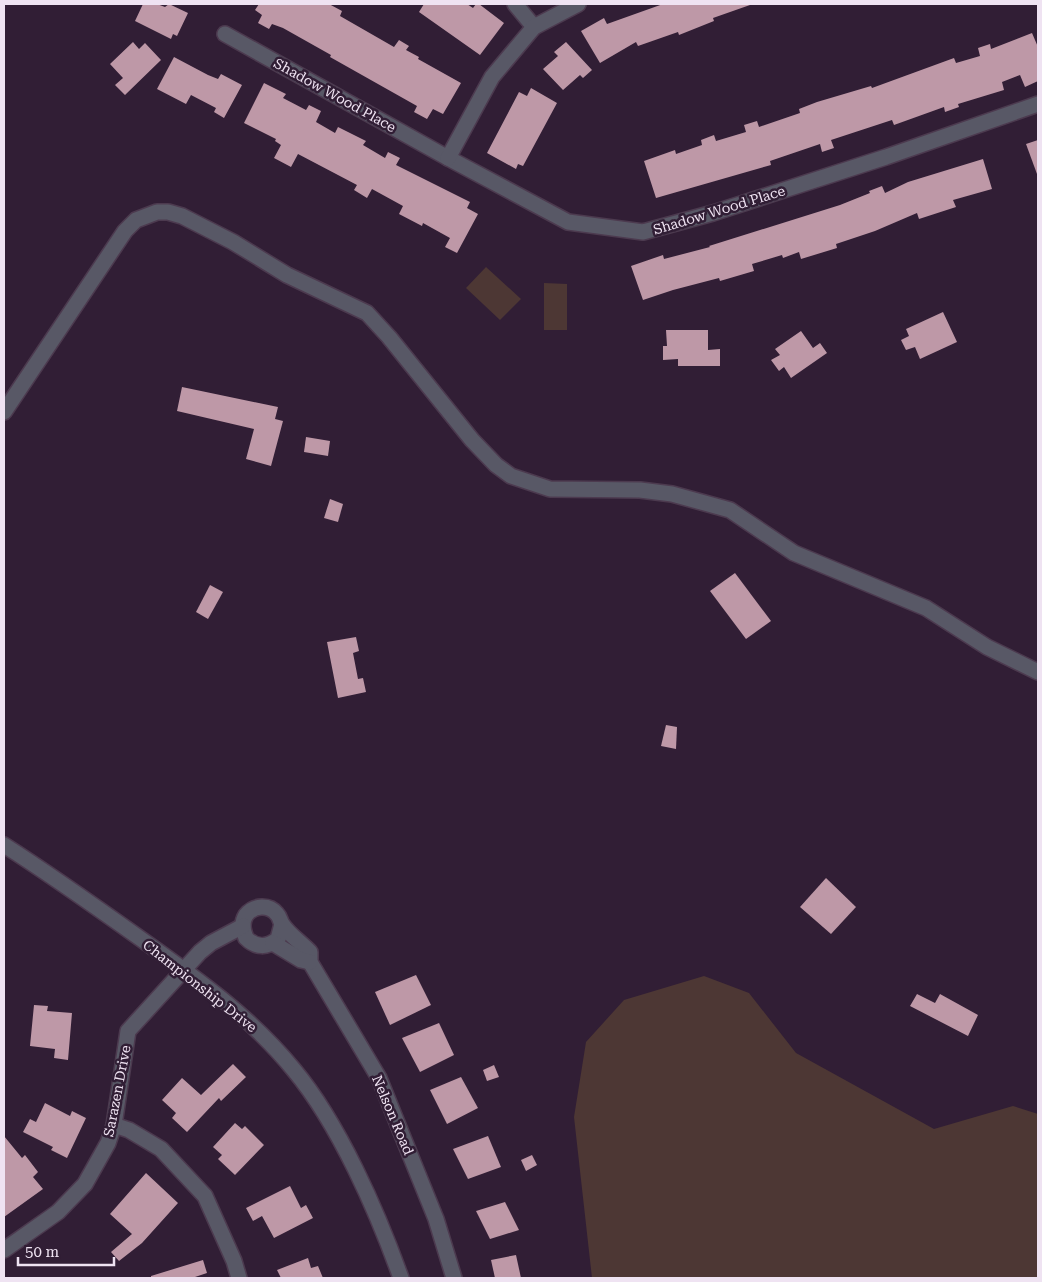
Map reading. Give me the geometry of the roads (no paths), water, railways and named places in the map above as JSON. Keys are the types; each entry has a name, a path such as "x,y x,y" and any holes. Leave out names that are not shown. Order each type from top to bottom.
{"street":[{"path":"514,4 534,27"},
{"path":"448,158 492,78 534,27 578,4"},
{"name":"Shadow Wood Place","path":"225,34 448,158 568,222 643,232 713,213 877,160 1038,104"},
{"path":"4,412 125,231 143,217 157,212 168,212 190,220 233,242 287,275 367,313 389,337 472,440 496,465 511,476 550,489 640,490 664,493 730,510 794,553 926,608 987,647 1038,672"},
{"name":"Championship Drive","path":"4,845 49,873 183,970 235,1010 269,1041 295,1071 338,1136 386,1236 401,1278"},
{"name":"Nelson Road","path":"183,970 211,943 243,926 247,914 258,907 265,907 276,912 282,924 310,952 310,962 379,1078 436,1220 454,1278"},
{"path":"243,926 246,938 262,946 273,943 280,934 282,924"},
{"path":"273,943 302,960 310,962"},
{"name":"Sarazen Drive","path":"4,1250 58,1212 85,1184 108,1143 114,1125 128,1031 183,970"},
{"path":"114,1125 129,1130 161,1149 205,1196 234,1262 239,1278"}]}
